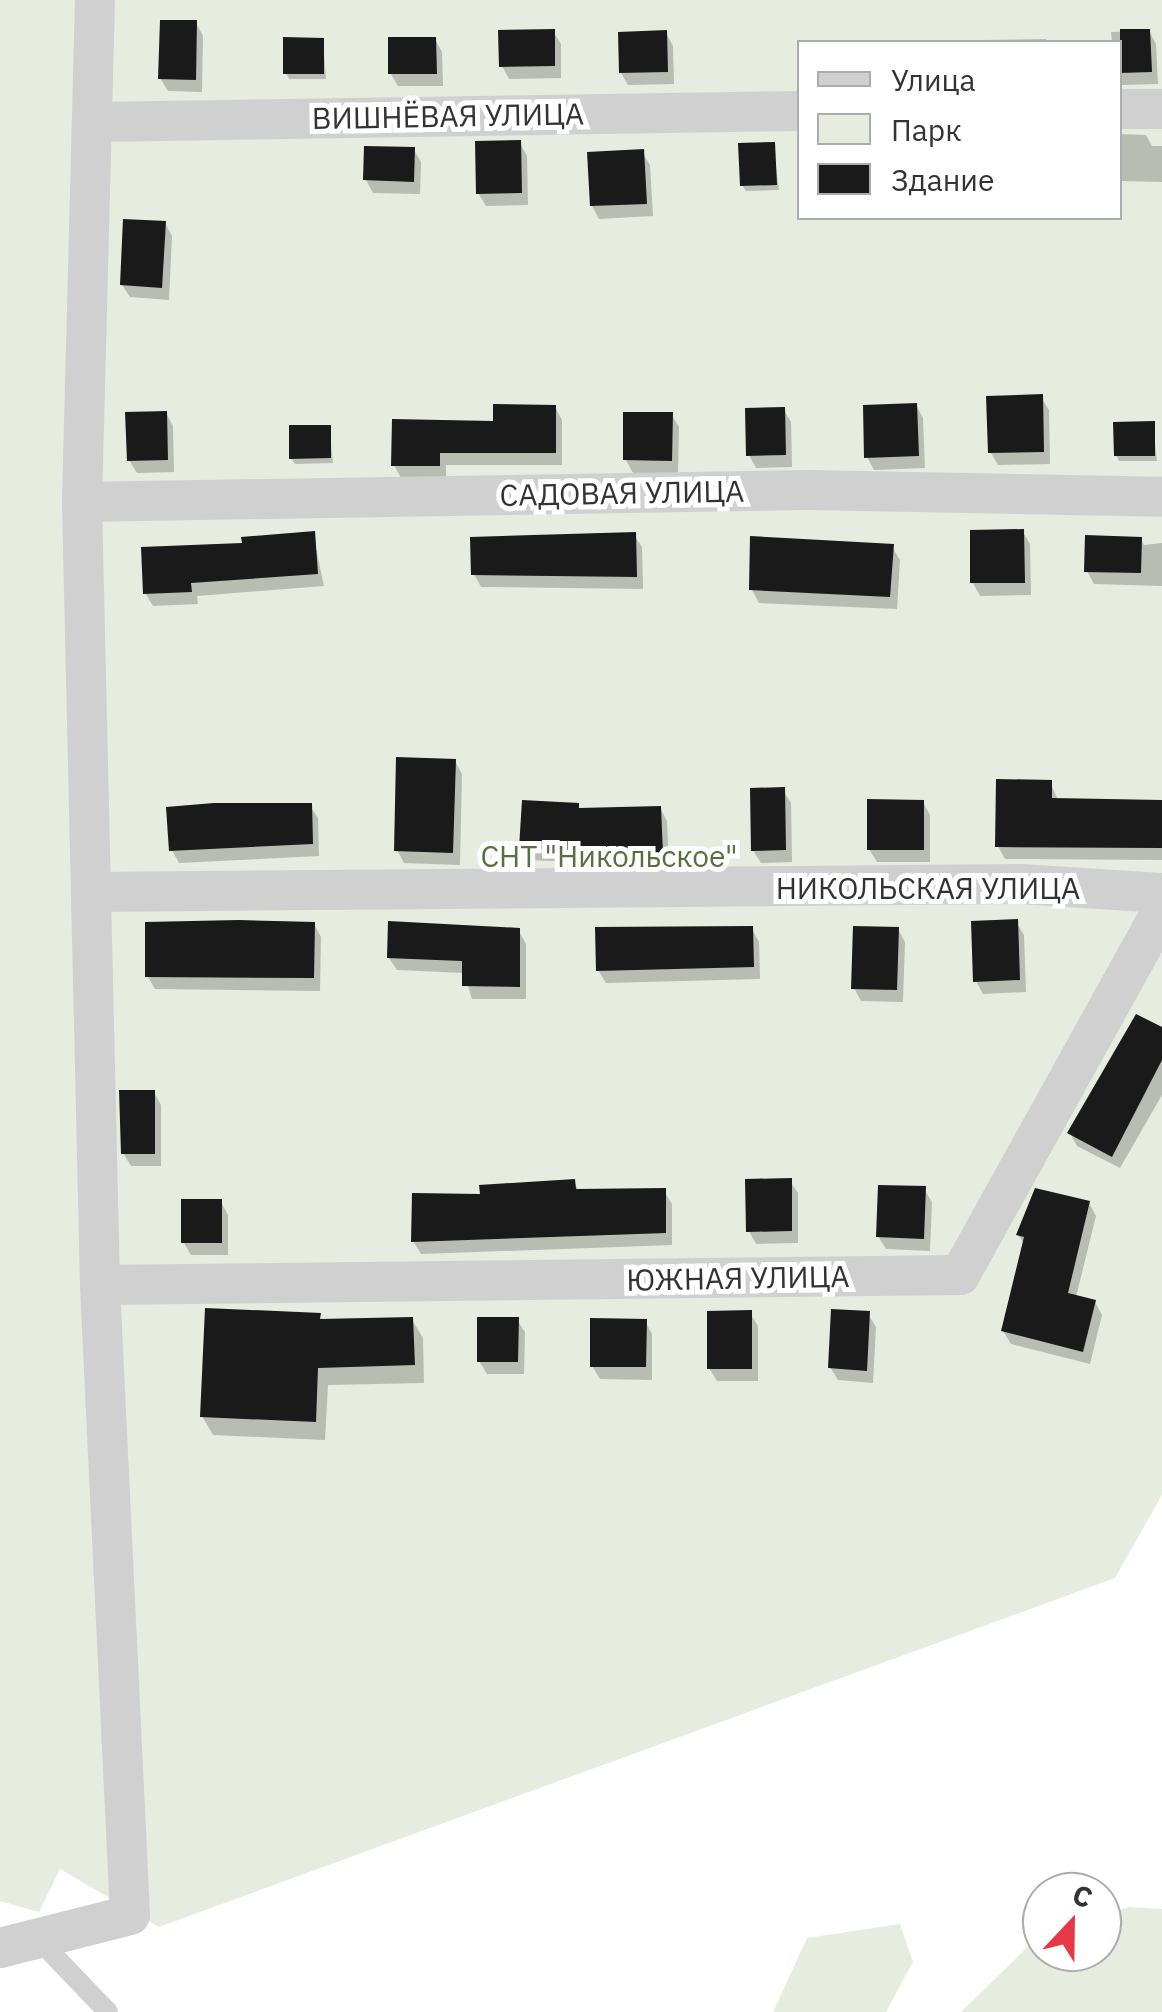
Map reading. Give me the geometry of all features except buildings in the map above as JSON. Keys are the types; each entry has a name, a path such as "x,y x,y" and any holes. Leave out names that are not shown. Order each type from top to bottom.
{"street":[{"path":"19,1944 130,1915 100,1284 82,502 96,122 94,0"},
{"path":"1122,109 1162,109"},
{"name":"ВИШНЁВАЯ УЛИЦА","path":"96,122 797,111"},
{"name":"САДОВАЯ УЛИЦА","path":"82,502 809,490 1162,496"},
{"name":"НИКОЛЬСКАЯ УЛИЦА","path":"93,892 1021,884 1162,893"},
{"name":"ЮЖНАЯ УЛИЦА","path":"100,1284 960,1276 1162,911"}],"lane":[{"path":"19,1944 108,2012"}],"green space":[{"name":"СНТ \"Никольское\"","path":"0,0 1162,0 1162,1495 1115,1578 159,1927 60,1869 39,1912 0,1901"},
{"path":"1122,1909 1162,1909 1162,2012 961,2012 1022,1953 1022,1972 1122,1972"},
{"path":"900,1924 913,1962 886,2012 773,2012 807,1938"}]}
